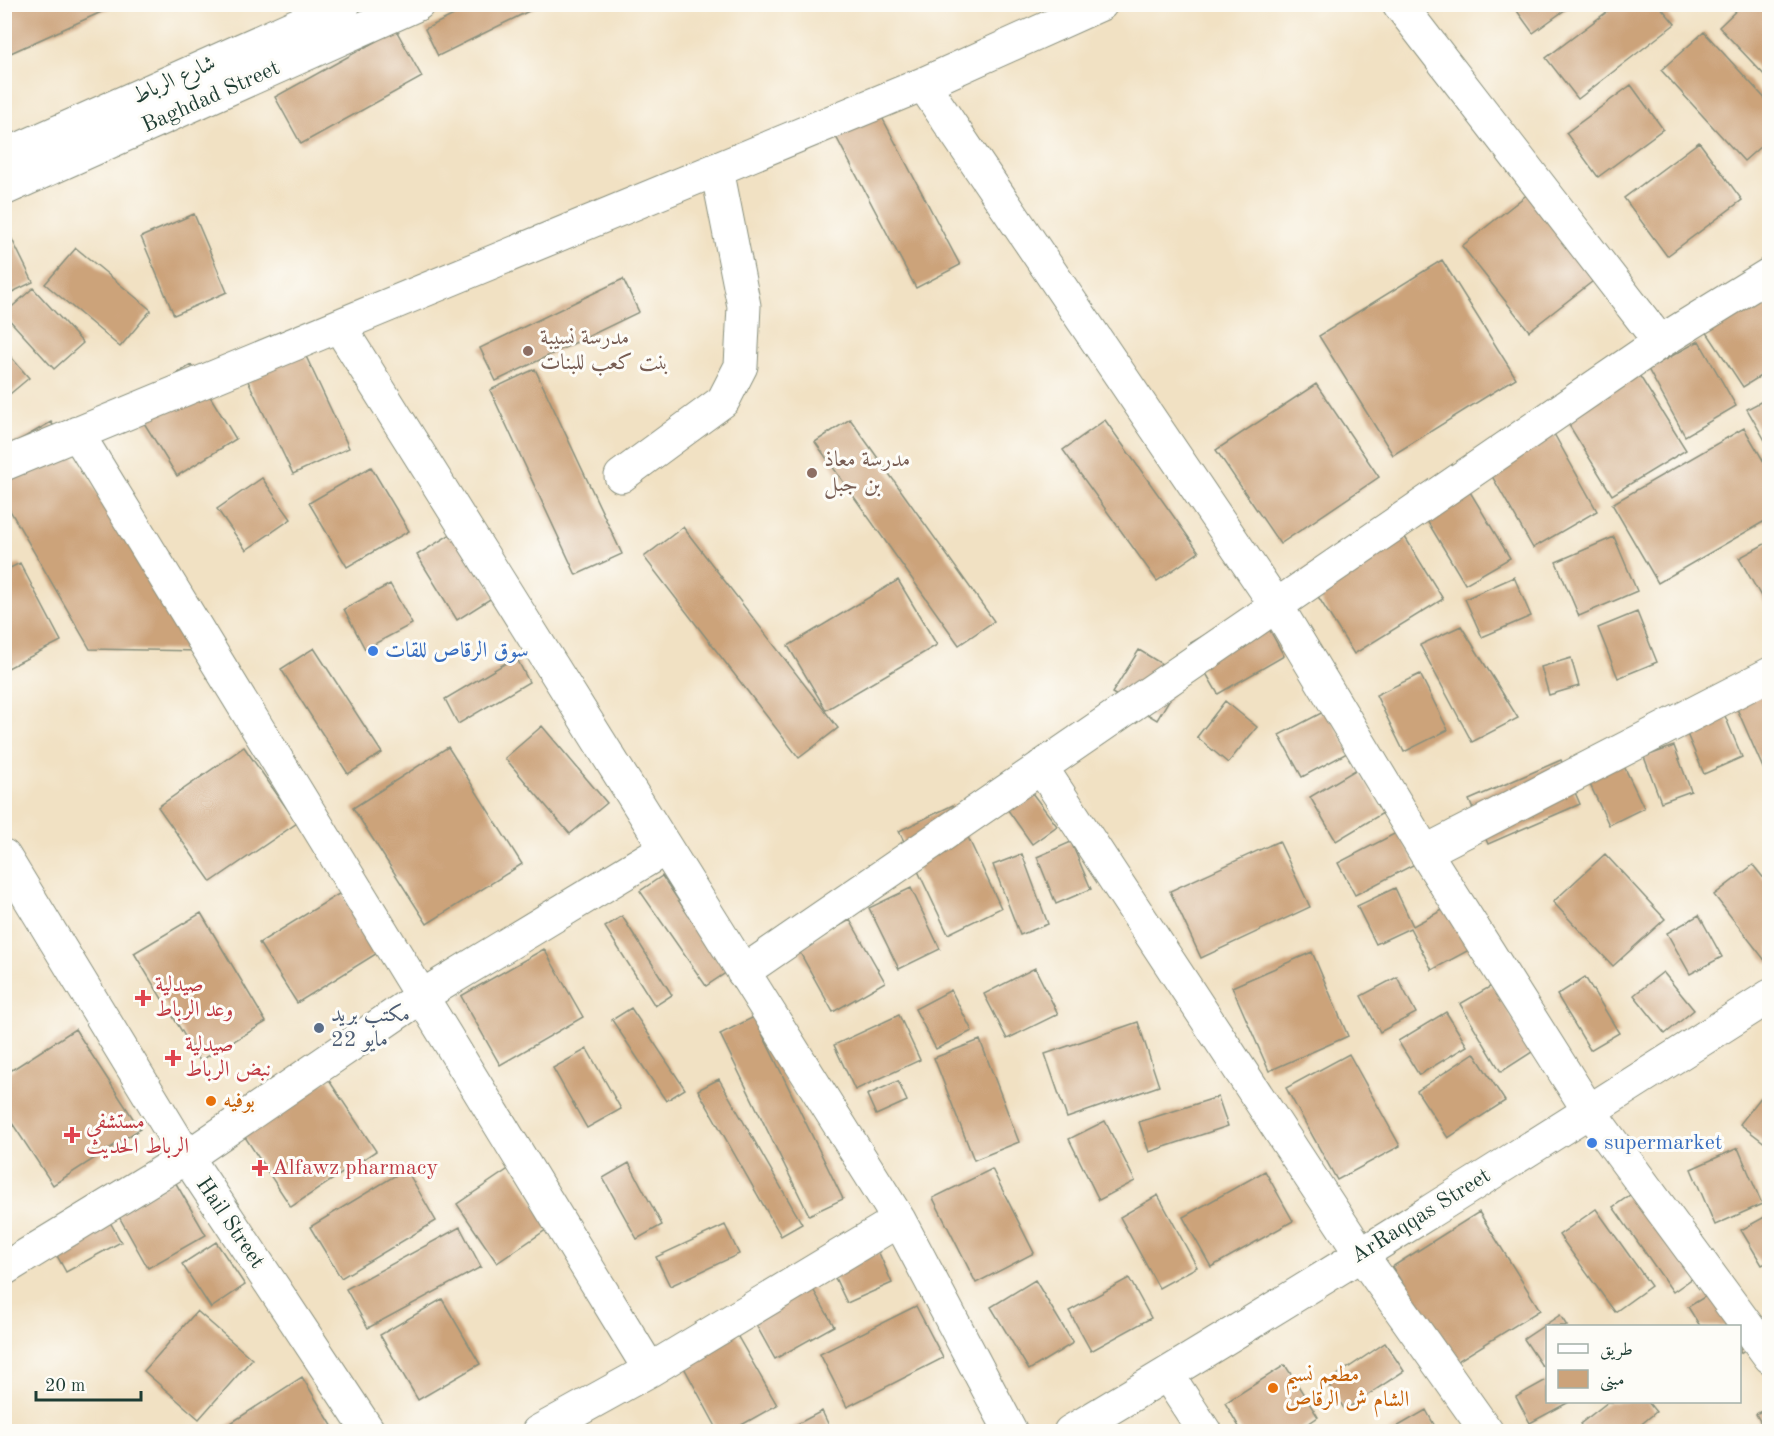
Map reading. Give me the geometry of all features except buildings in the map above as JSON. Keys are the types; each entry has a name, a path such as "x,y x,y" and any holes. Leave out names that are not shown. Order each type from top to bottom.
{"street":[{"name":"شارع الرباط","path":"4,156 344,4"},
{"name":"Baghdad Street","path":"4,189 418,4"},
{"path":"4,464 923,84 1101,4"},
{"path":"1399,4 1660,342"},
{"path":"923,84 1276,605 1425,852 1589,1111 1770,1357"},
{"path":"621,476 723,401 741,366 744,306 717,169"},
{"path":"743,972 1660,342 1770,274"},
{"path":"339,326 899,1220 1011,1431"},
{"path":"77,433 650,1370"},
{"path":"1425,852 1770,674"},
{"path":"1041,767 1361,1254 1486,1431"},
{"path":"4,1269 187,1157 422,996 666,848"},
{"name":"Hail Street","path":"4,856 187,1157 369,1431"},
{"name":"ArRaqqas Street","path":"1071,1431 1361,1254 1770,996"},
{"path":"538,1431 650,1370 899,1220"},
{"path":"1167,1374 1205,1431"}],"place":[{"name":"مدرسة نسيبة بنت كعب للبنات","path":"528,351"},
{"name":"مدرسة معاذ بن جبل","path":"812,473"},
{"name":"سوق الرقاص للقات","path":"373,651"},
{"name":"صيدلية وعد الرباط","path":"143,998"},
{"name":"مكتب بريد 22 مايو","path":"319,1028"},
{"name":"صيدلية نبض الرباط","path":"173,1058"},
{"name":"بوفيه","path":"211,1101"},
{"name":"مستشفى الرباط الحديث","path":"72,1135"},
{"name":"supermarket","path":"1592,1143"},
{"name":"Alfawz pharmacy","path":"260,1168"},
{"name":"مطعم نسيم الشام ش الرقاص","path":"1273,1388"}]}
